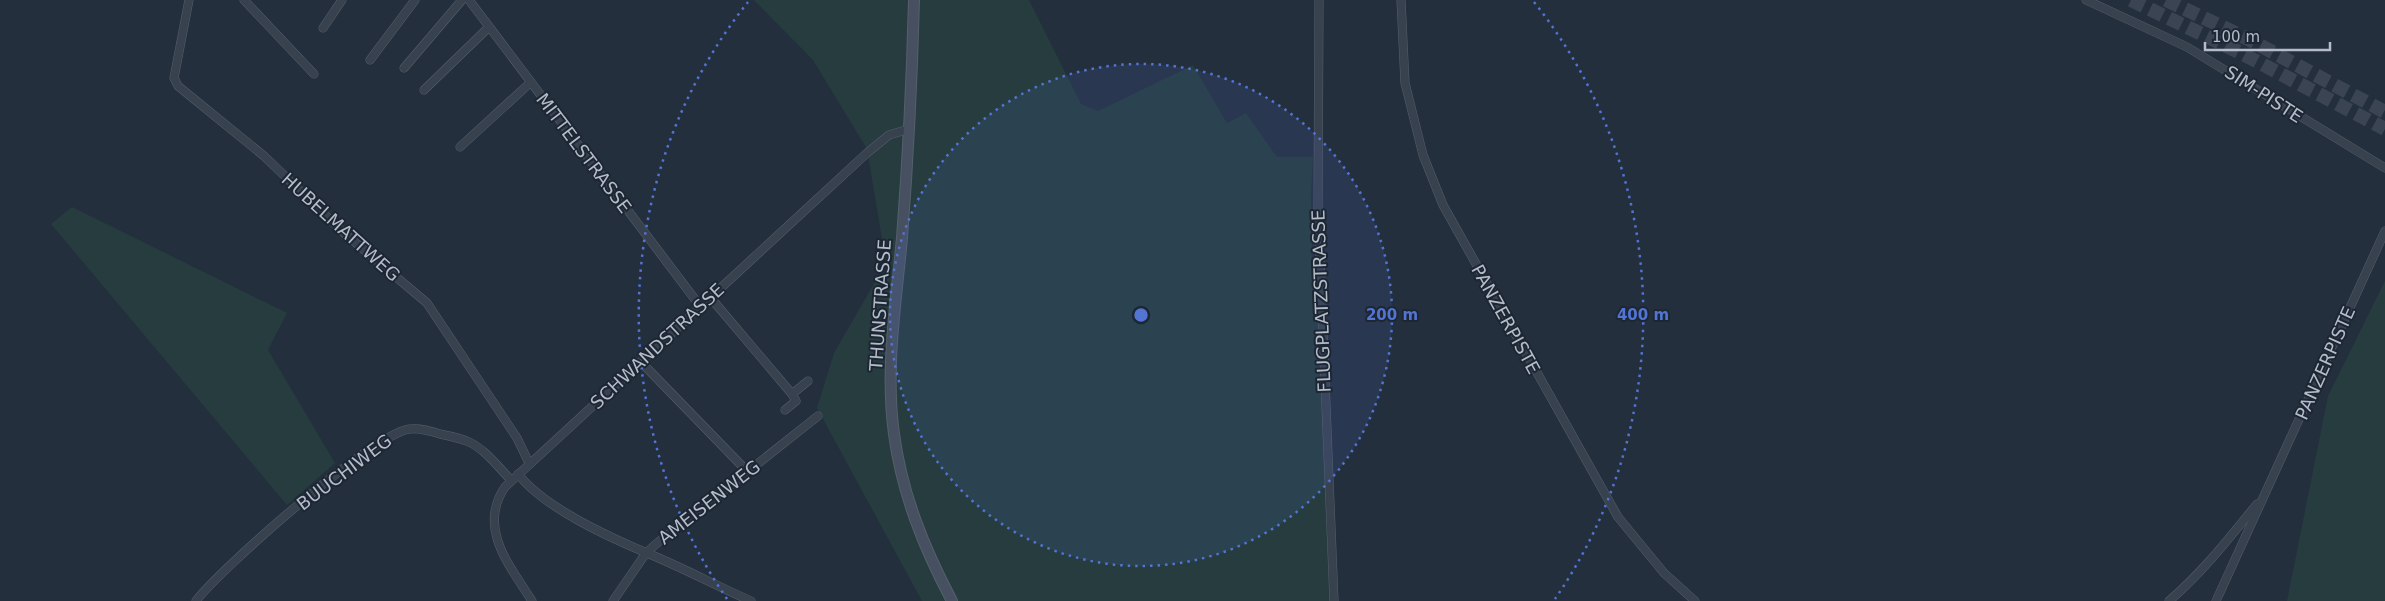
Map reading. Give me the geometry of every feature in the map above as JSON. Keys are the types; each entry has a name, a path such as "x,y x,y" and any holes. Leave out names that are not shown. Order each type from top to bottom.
{"street":[{"name":"HUBELMATTWEG","path":"189,0 174,78 175,82 189,97 264,156 344,233 427,303 517,438 529,463"},
{"path":"244,0 314,74"},
{"path":"323,28 342,0"},
{"path":"370,60 415,0"},
{"path":"404,68 462,0"},
{"name":"MITTELSTRASSE","path":"469,0 700,306"},
{"name":"THUNSTRASSE","path":"914,0 909,129 891,351 892,417 899,462 916,523 931,561 952,601"},
{"name":"FLUGPLATZSTRASSE","path":"1319,0 1318,210 1334,601"},
{"name":"PANZERPISTE","path":"1402,0 1405,83 1423,155 1443,205 1618,517 1648,556 1694,601"},
{"name":"SIM-PISTE","path":"2086,0 2188,47 2385,168"},
{"path":"424,90 489,27"},
{"path":"460,147 531,82"},
{"name":"SCHWANDSTRASSE","path":"532,601 501,551 494,531 493,520 497,501 511,480 884,139 895,132 909,129"},
{"name":"PANZERPISTE","path":"2216,601 2385,232"},
{"path":"710,297 792,394 796,401 785,410"},
{"path":"641,362 744,468"},
{"path":"792,394 808,381"},
{"name":"AMEISENWEG","path":"613,601 646,553 818,416"},
{"name":"BUUCHIWEG","path":"196,601 227,567 289,513 341,471 391,435 401,430 419,429 470,442 511,480"},
{"path":"518,474 531,489 562,511 646,553 751,601"},
{"name":"PANZERPISTE","path":"2169,601 2192,581 2219,552 2265,494"}],"green space":[{"path":"754,0 1029,0 1081,104 1098,111 1193,65 1227,123 1246,113 1277,157 1313,157 1311,194 1312,277 1326,307 1331,601 922,601 817,408 834,353 886,263 867,149 813,60"},
{"path":"72,207 287,313 268,350 335,463 287,505 51,224"},
{"path":"2385,281 2385,601 2287,601 2328,396"}],"tunnel":[{"path":"2131,0 2241,53 2385,129"},
{"path":"2166,0 2248,39 2385,112"}]}
